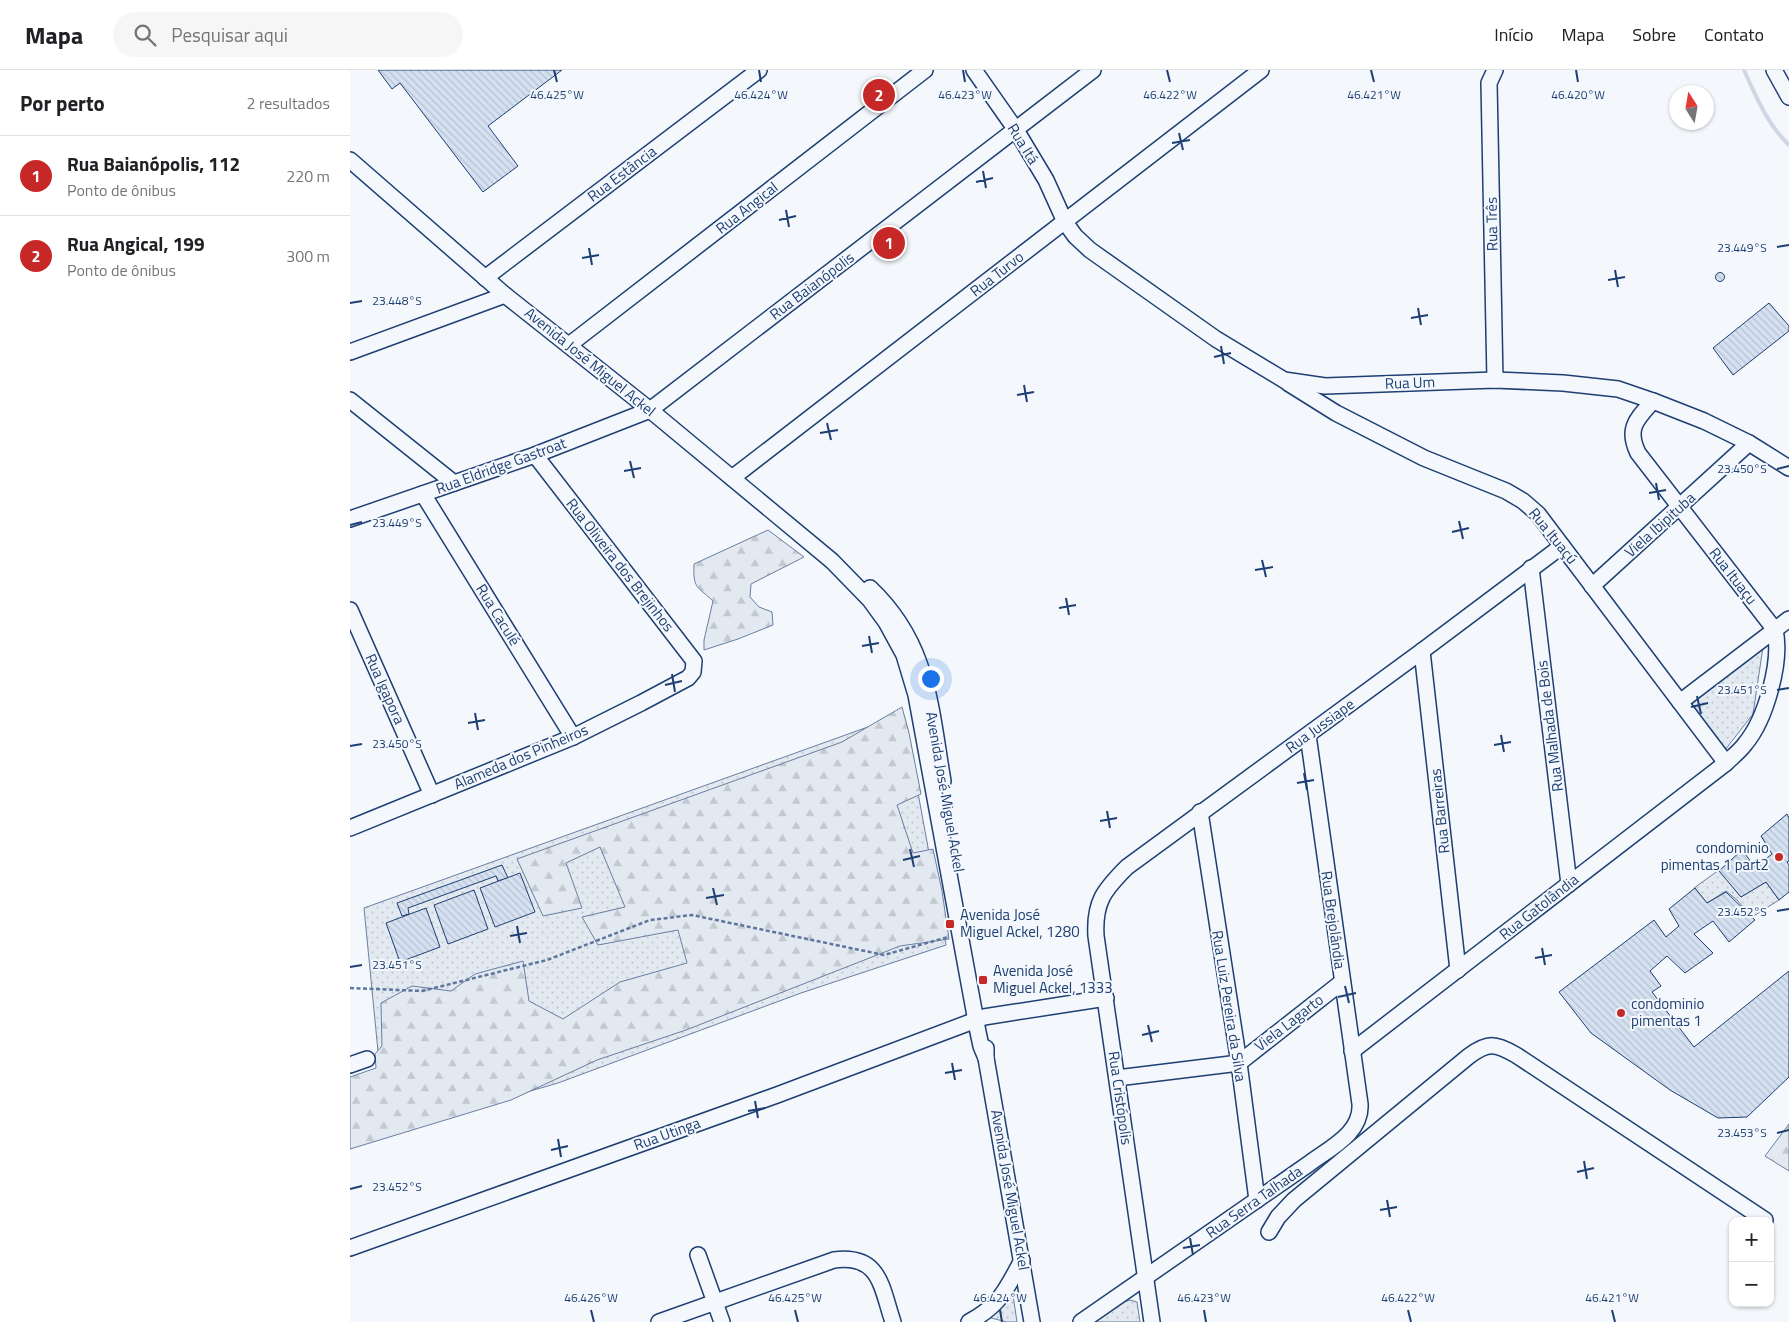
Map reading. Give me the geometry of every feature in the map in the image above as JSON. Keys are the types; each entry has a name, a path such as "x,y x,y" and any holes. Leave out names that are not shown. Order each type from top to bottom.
{"street":[{"name":"Rua Estância","path":"485,278 759,70"},
{"name":"Rua Angical","path":"569,345 925,70"},
{"name":"Rua Itá","path":"974,70 1016,130 1046,180 1065,222"},
{"name":"Rua Baianópolis","path":"650,410 1093,70"},
{"name":"Rua Turvo","path":"732,478 1261,70"},
{"name":"Rua Três","path":"1495,70 1489,83 1495,380"},
{"path":"1774,70 1789,97"},
{"name":"Avenida José Miguel Ackel","path":"352,164 485,278 650,410 832,561 870,600 899,643 909,669 918,704 960,933 980,1019"},
{"name":"Rua Um","path":"1065,222 1075,236 1090,250 1216,339 1284,380 1325,386 1495,380 1563,383 1618,389 1704,421 1749,443 1789,468"},
{"path":"350,352 505,294"},
{"name":"Rua Ituaçú","path":"1284,380 1330,409 1424,458 1506,490 1523,501 1538,514 1726,763"},
{"path":"1330,409 1328,399 1330,392 1338,385"},
{"path":"350,400 454,483"},
{"name":"Rua Ituaçu","path":"1653,401 1636,420 1633,430 1633,442 1638,453 1775,630"},
{"name":"Rua Eldridge Gastroat","path":"350,519 535,455 650,410"},
{"name":"Viela Ibipituba","path":"1592,586 1749,443"},
{"name":"Rua Oliveira dos Brejinhos","path":"535,455 694,661 692,672 688,678"},
{"name":"Rua Caculé","path":"423,494 573,737"},
{"name":"Rua Jussiape","path":"1095,919 1099,902 1111,883 1127,867 1562,546"},
{"name":"Avenida José Miguel Ackel","path":"832,561 861,579 885,602 906,632 921,664 928,693 980,1019 981,1046 986,1058 1032,1322"},
{"name":"Rua Malhada de Bois","path":"1531,568 1569,884"},
{"name":"Rua Igapora","path":"350,610 432,795"},
{"path":"1680,702 1789,619"},
{"path":"1726,763 1746,743 1760,717 1770,692 1778,642 1775,630"},
{"name":"Rua Barreiras","path":"1422,651 1458,970"},
{"name":"Alameda dos Pinheiros","path":"350,828 573,737 688,678"},
{"name":"Rua Brejolândia","path":"1308,735 1360,1104"},
{"name":"Rua Gatolândia","path":"1352,1051 1726,763"},
{"name":"Rua Luiz Pereira da Silva","path":"1200,812 1239,1063 1257,1200"},
{"name":"Rua Cristópolis","path":"1095,919 1152,1322"},
{"name":"Viela Lagarto","path":"1239,1063 1342,982"},
{"name":"Rua Utinga","path":"350,1248 777,1095 980,1019 1106,998"},
{"path":"1269,1232 1278,1217 1294,1200 1469,1056 1480,1048 1492,1045 1504,1048 1516,1055 1760,1217"},
{"path":"350,1065 367,1059"},
{"path":"1117,1078 1239,1063"},
{"name":"Rua Serra Talhada","path":"1081,1322 1346,1136 1354,1128 1358,1120 1360,1104"},
{"path":"698,1255 722,1322"},
{"path":"659,1322 834,1260 847,1258 859,1260 870,1266 877,1276 894,1322"},
{"path":"969,1322 991,1309 999,1300 1006,1291 1022,1260"}],"path":[{"path":"350,988 422,991 547,960 650,920 692,915 884,955 960,933"}],"green space":[{"path":"768,530 804,557 751,584 750,597 759,607 772,612 773,625 704,650 704,640 713,601 695,583 694,564"},
{"path":"1763,647 1753,714 1725,750 1692,704"},
{"path":"902,707 921,794 897,805 913,853 933,849 942,891 949,939 900,946 686,1030 597,1060 511,1100 350,1149 350,1077 376,1068 375,1054 382,1046 381,1003 412,986 451,991 475,974 523,961 529,1001 563,1019 620,982 687,963 678,930 598,945 582,917 625,907 600,847 566,863 582,908 543,916 517,859 842,742"},
{"path":"904,717 946,945 801,993 558,1083 386,1133 364,908 890,719"},
{"path":"1719,870 1741,897 1766,882 1779,900 1752,917 1726,891 1707,903 1694,888"},
{"path":"1789,1124 1789,1171 1765,1156"},
{"path":"1010,1294 1013,1295 1017,1322 1007,1322 991,1318 990,1317"},
{"path":"1130,1300 1137,1302 1140,1322 1094,1322 1124,1302"}],"building":[{"path":"378,70 562,70 488,126 518,166 483,192 400,83 392,89"},
{"path":"1720,272 1725,277 1720,282 1715,277"},
{"path":"1769,303 1789,326 1789,331 1733,375 1713,348"},
{"name":"condominio pimentas 1 part2","path":"1787,814 1789,818 1789,861 1787,862 1789,865 1789,892 1779,900 1766,882 1741,897 1719,871 1742,850 1755,867 1772,854 1761,836"},
{"path":"502,865 508,878 498,881 496,876 408,908 409,914 402,916 397,903"},
{"path":"520,873 535,912 495,927 480,888"},
{"name":"condominio pimentas 1","path":"1695,888 1707,903 1726,892 1755,920 1729,942 1713,921 1694,934 1713,953 1685,973 1667,956 1650,971 1661,986 1652,992 1694,1047 1789,971 1789,1077 1747,1117 1718,1118 1670,1090 1591,1033 1559,992 1654,920 1666,937 1679,926 1669,909"},
{"path":"474,890 488,929 448,944 434,905"},
{"path":"426,908 440,947 400,962 386,923"}],"waterway":[{"path":"1744,70 1769,120 1789,145"}],"place":[{"name":"Rua Angical, 199","path":"879,95"},
{"name":"Rua Baianópolis, 112","path":"889,243"},
{"name":"condominio pimentas 1 part2","path":"1779,857"},
{"name":"Avenida José Miguel Ackel, 1280","path":"950,924"},
{"name":"Avenida José Miguel Ackel, 1333","path":"983,980"},
{"name":"condominio pimentas 1","path":"1621,1013"}]}
